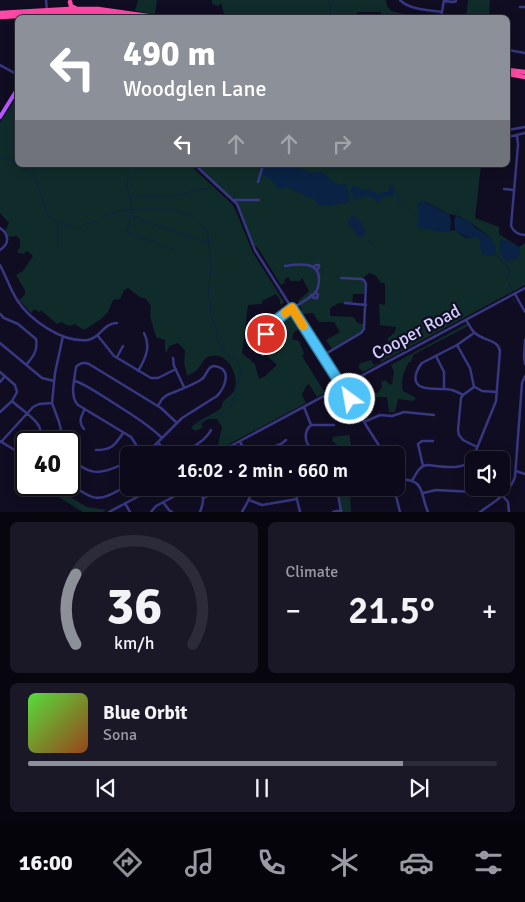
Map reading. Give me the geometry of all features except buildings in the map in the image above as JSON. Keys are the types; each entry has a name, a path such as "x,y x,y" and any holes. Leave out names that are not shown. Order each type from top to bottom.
{"highway":[{"path":"71,1 72,6 76,9"},
{"path":"64,13 76,9 105,9 143,15"},
{"path":"0,15 49,12 98,12 119,15"},
{"path":"510,70 525,72"},
{"path":"510,74 525,77"}],"main road":[{"path":"49,12 55,15"},
{"path":"0,117 15,93"}],"street":[{"path":"46,0 49,12"},
{"path":"400,0 411,7 442,12"},
{"path":"442,15 444,0 456,1"},
{"path":"64,13 71,1"},
{"path":"520,7 525,7"},
{"path":"510,50 525,53"},
{"path":"0,65 15,73"},
{"path":"510,130 525,127"},
{"path":"510,137 525,133"},
{"path":"517,135 518,145 511,226 516,233 525,235"},
{"path":"197,167 237,204 255,250 379,446"},
{"path":"258,182 262,167"},
{"path":"504,189 514,190"},
{"path":"233,200 259,200"},
{"path":"0,228 7,237 6,244 0,250"},
{"path":"0,265 11,289 24,309 51,331 78,340 87,340 98,336 108,325 117,323"},
{"path":"263,355 263,341 271,324 316,292 319,283 317,270 309,265 285,266"},
{"path":"322,356 363,331 366,305 366,285 364,280 341,278"},
{"name":"Cooper Road","path":"232,446 525,288"},
{"path":"515,294 524,306 525,312"},
{"path":"345,304 366,305"},
{"path":"0,314 4,318 18,324 36,339 35,354 26,365"},
{"path":"466,320 474,333 499,346 500,351 496,401 475,451"},
{"path":"138,371 147,356 147,343 144,333"},
{"path":"463,395 444,389 421,388 418,386 415,378 419,365 457,345 474,333"},
{"path":"61,431 52,403 54,381 63,336"},
{"path":"98,336 110,352 153,379 176,369"},
{"path":"525,340 525,364"},
{"path":"0,343 44,379 54,381"},
{"path":"457,345 470,368 474,387"},
{"path":"117,357 123,346"},
{"path":"436,356 444,372 444,389"},
{"path":"173,358 184,387"},
{"path":"136,446 133,440 78,405 74,400 76,367 80,363 85,362 89,364 158,407 177,423"},
{"path":"153,446 182,418 220,393 224,384 225,374 220,368 212,367 203,378 165,397 158,407"},
{"path":"0,372 16,387 16,394 12,401 0,412"},
{"path":"0,382 5,376"},
{"path":"510,488 514,483 516,471 522,383 525,376"},
{"path":"75,381 138,418 150,426 162,438"},
{"path":"474,387 482,391 497,392"},
{"path":"474,387 463,395 460,401 459,436 477,447"},
{"path":"12,401 39,426 40,431"},
{"path":"15,450 1,441 36,405 52,403"},
{"path":"304,407 311,425"},
{"path":"84,429 80,420 85,409"},
{"path":"364,422 380,415 392,416 404,412 434,415"},
{"path":"308,446 307,429 311,425 334,425"},
{"path":"192,446 208,435 210,430"},
{"path":"96,450 105,450 116,444 123,433"},
{"path":"276,446 286,440"},
{"path":"423,466 418,444 422,441 433,441"},
{"path":"240,442 243,446"},
{"path":"158,443 161,446"},
{"path":"412,481 423,466 465,465"},
{"path":"80,466 86,470 99,472 110,471 120,466"},
{"path":"516,471 525,474"},
{"path":"405,479 409,479 418,485 423,493 428,512"},
{"path":"80,489 95,498 104,498 120,490"},
{"path":"423,493 436,490 465,492"},
{"path":"109,512 140,496"},
{"path":"151,512 156,506 175,496"},
{"path":"200,512 203,498 207,496"},
{"path":"242,512 251,496"},
{"path":"295,496 300,512"},
{"path":"333,512 341,511 338,496"},
{"path":"396,496 400,512"},
{"path":"480,512 501,496"},
{"path":"503,496 508,502 509,512"},
{"path":"249,500 262,505 297,499"},
{"path":"163,502 172,512"},
{"path":"125,504 130,512"}],"green space":[{"path":"138,0 157,0 155,14 135,11"},
{"path":"212,0 386,0 387,6 391,11 405,14 381,15 381,12 357,12 356,15 224,15 221,3 218,6 212,4"},
{"path":"468,0 490,0 489,15 466,15"},
{"path":"15,100 15,167 192,167 232,204 252,251 284,302 280,305 280,300 276,294 262,301 262,304 248,305 242,353 255,364 259,379 277,365 263,352 263,345 270,326 284,313 294,319 301,328 294,332 292,339 299,341 304,354 302,356 325,393 317,397 309,384 302,395 306,403 226,446 216,446 222,427 217,419 207,419 201,424 203,427 196,431 191,428 220,409 222,403 232,394 236,381 235,374 228,362 217,356 210,356 204,360 197,370 187,376 184,362 185,350 178,343 169,346 167,352 165,351 165,340 156,337 150,316 151,306 146,299 128,288 124,290 120,299 113,300 108,312 101,319 84,330 75,324 69,326 61,322 57,324 41,310 39,313 34,309 31,313 19,300 25,295 25,290 16,275 23,271 33,256 27,251 23,254 17,252 20,247 20,240 17,236 7,237 5,231 9,223 0,213 0,123"},
{"path":"197,167 481,167 475,218 499,227 499,234 519,247 525,243 525,285 363,372 359,368 359,364 371,360 374,365 381,362 380,356 394,346 387,339 395,332 396,327 380,325 379,304 385,305 385,283 381,283 375,275 369,273 362,279 366,283 366,294 353,294 352,304 339,303 330,308 330,316 354,317 357,323 364,324 361,333 333,350 326,340 340,332 334,322 319,322 313,313 300,314 298,311 302,310 298,301 309,291 302,278 300,281 291,281 288,277 281,285 258,248 253,244 237,204","holes":["420,202 426,202 449,214 459,216 470,222 491,238 495,254 482,253 480,240 474,235 472,239 464,237 454,230 450,231 418,213"]},
{"path":"468,323 470,325 413,355 411,362 409,362 404,372 402,384 403,391 416,398 413,401 398,399 395,412 389,412 387,397 376,397 363,417 347,389 363,380 368,390 378,393 382,387 381,382 385,380 390,385 392,384 394,372 391,365"},
{"path":"349,435 351,446 339,446 332,441 333,437"},
{"path":"57,496 68,496 87,507 107,510 103,512 83,512"},
{"path":"339,496 350,496 351,512 341,512"}],"water":[{"path":"263,167 298,167 311,173 321,172 339,185 344,183 347,185 350,202 330,206 319,205 315,199 287,187 279,190 271,180 261,174"},
{"path":"352,185 376,193 388,192 390,185 393,185 393,197 386,196 379,203 371,197 364,196 355,200 351,192"},
{"path":"422,201 449,214 451,220 450,232 418,228 418,204"},
{"path":"353,215 361,222 366,232 360,238 347,222"},
{"path":"457,216 468,220 491,238 496,250 494,256 486,256 482,252 480,240 474,235 473,239 471,239 455,231 454,219"},
{"path":"502,240 519,247 520,254 518,259 507,261 503,257 499,247"}],"waterway":[{"path":"328,0 331,6 330,15"},
{"path":"0,158 15,162"},
{"path":"21,167 35,177 48,216 68,226 80,228 84,224 99,221 110,213 135,209 169,209 193,216 207,231 211,267 208,296 211,305 211,316 217,340 224,351 238,362 240,370 234,398 229,409 197,424"},
{"path":"128,174 127,189 131,198 131,204 127,232 174,250"},
{"path":"131,196 172,196 212,187"},
{"path":"393,193 398,195 399,201 414,213 419,214"},
{"path":"131,216 208,243"},
{"path":"58,222 58,246"},
{"path":"368,240 374,244"},
{"path":"495,253 508,267 507,279 513,292"},
{"path":"513,299 515,303"}],"slow traffic":[{"path":"285,313 292,308 303,326"}],"route":[{"path":"266,334 271,324 292,308 350,399"}]}
